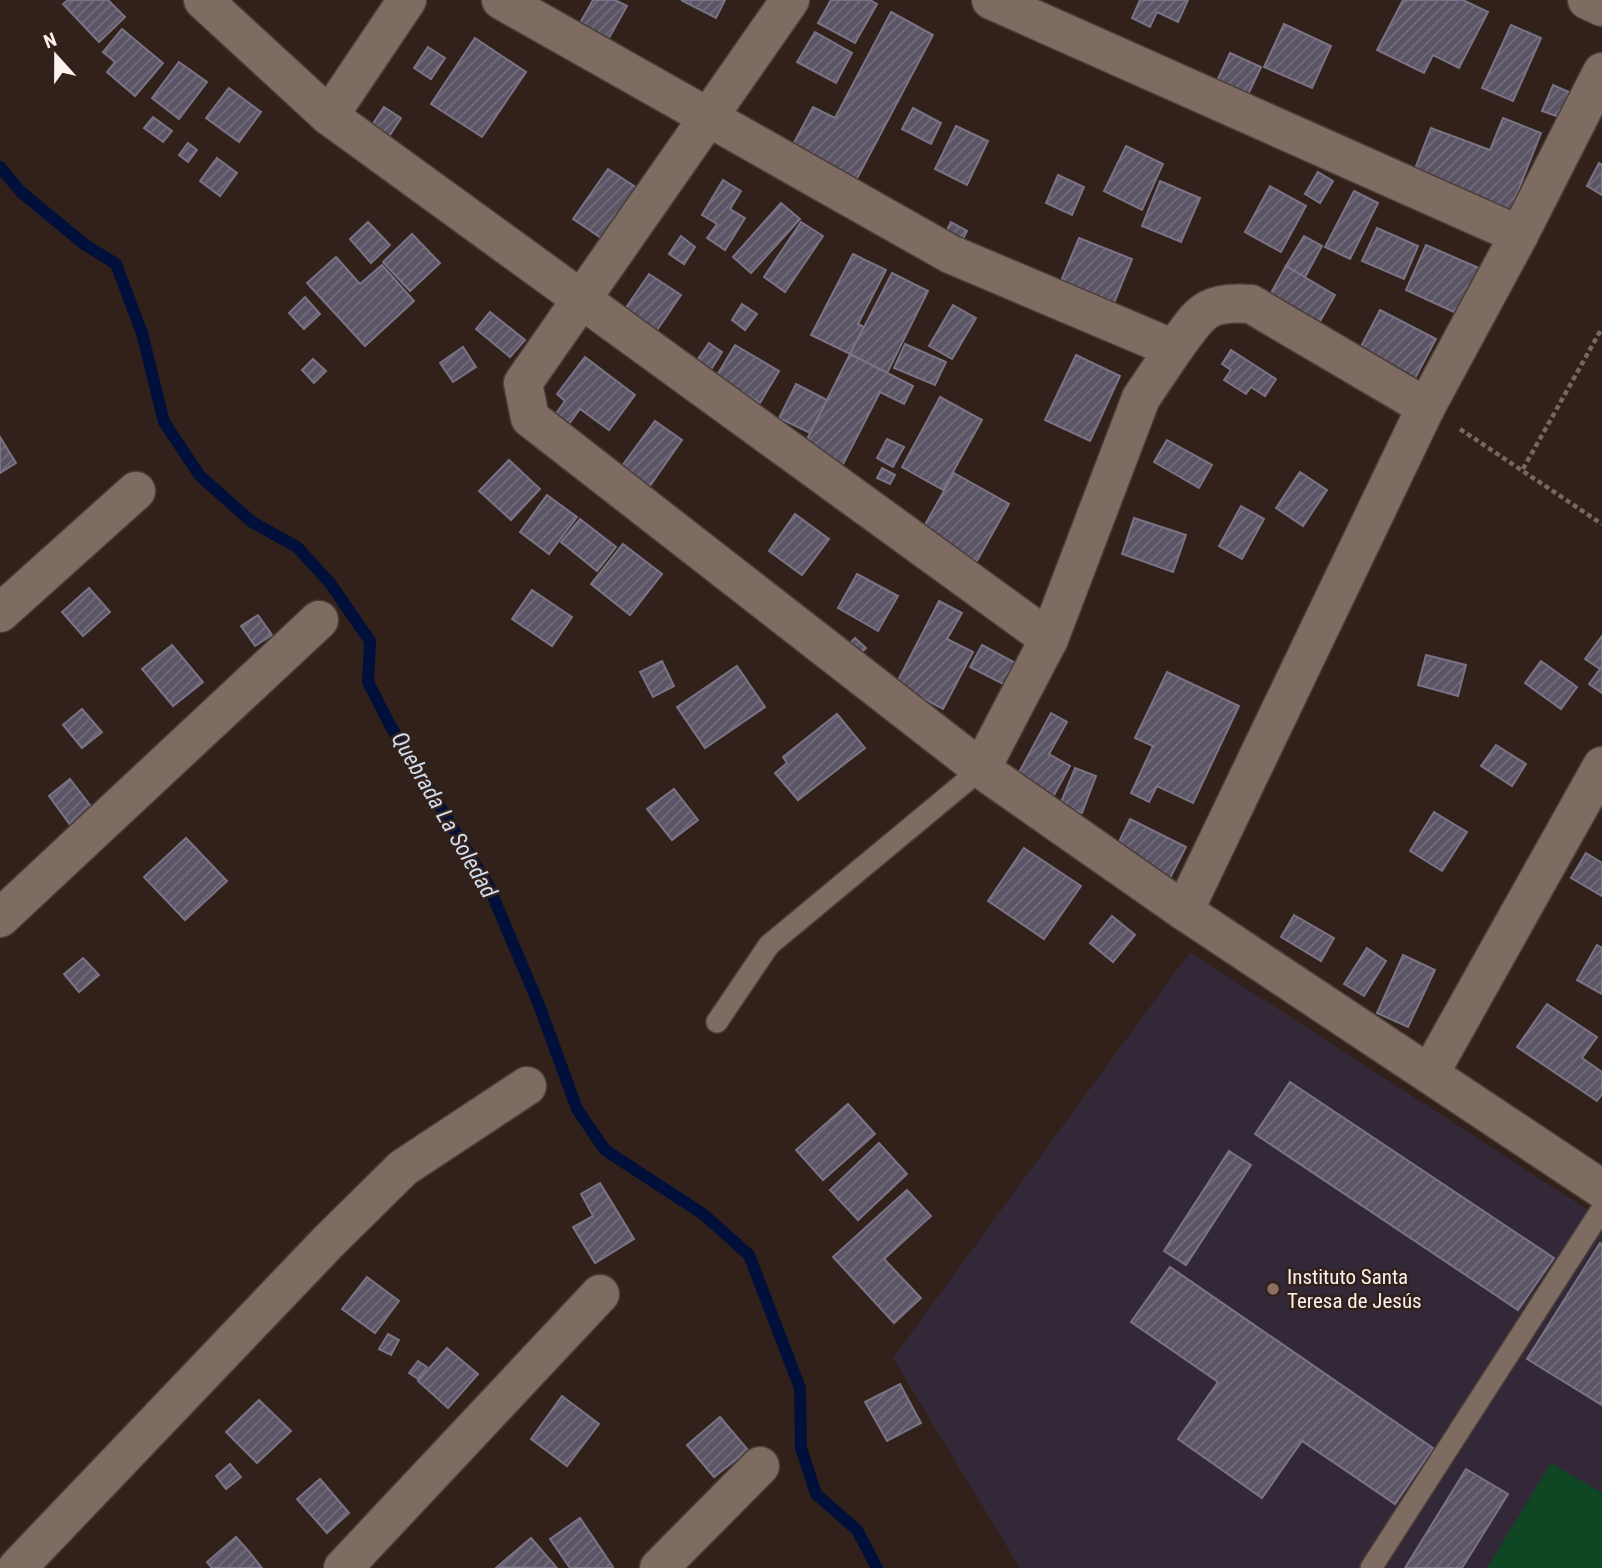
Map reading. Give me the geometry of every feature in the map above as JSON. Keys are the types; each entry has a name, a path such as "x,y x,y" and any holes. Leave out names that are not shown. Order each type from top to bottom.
{"street":[{"path":"203,0 330,116 1049,639"},
{"path":"330,116 407,0"},
{"path":"501,0 709,115 950,254 1174,349"},
{"path":"790,0 523,383 530,418 981,769 1184,911 1602,1189"},
{"path":"991,0 1520,235"},
{"path":"1587,0 1602,7"},
{"path":"1184,911 1426,407 1520,235 1602,72"},
{"path":"981,769 1049,639 1141,398 1202,310 1224,302 1251,304 1426,407"},
{"path":"0,613 136,491"},
{"path":"0,918 318,620"},
{"path":"1430,1073 1602,766"},
{"path":"17,1568 328,1242 403,1168 527,1086"},
{"path":"343,1568 600,1294"},
{"path":"659,1568 760,1466"}],"lane":[{"path":"717,1022 769,945 981,769"},
{"path":"1371,1568 1602,1209"}],"path":[{"path":"1523,469 1602,328"},
{"path":"1426,407 1602,524"}],"shaded area":[{"name":"Instituto Santa Teresa de Jesús","path":"1190,952 1602,1219 1602,1568 1020,1568 893,1358"}],"green space":[{"path":"1551,1463 1602,1493 1602,1568 1487,1568"}],"building":[{"path":"68,0 108,0 125,17 99,42 63,4"},
{"path":"593,0 615,0 627,6 600,54 571,39"},
{"path":"681,0 725,0 716,18"},
{"path":"831,0 870,0 877,4 855,43 818,23"},
{"path":"1140,0 1188,0 1178,22 1157,12 1150,27 1132,18"},
{"path":"1403,0 1463,0 1488,12 1459,68 1433,55 1424,73 1377,50"},
{"path":"891,12 933,35 853,186 789,152 813,107 835,118"},
{"path":"1284,24 1331,46 1312,88 1264,67"},
{"path":"1511,25 1541,38 1513,101 1482,88"},
{"path":"122,29 163,63 135,96 107,72 115,62 103,52"},
{"path":"815,32 852,53 836,83 797,62"},
{"path":"475,38 526,72 482,137 431,104"},
{"path":"428,47 445,58 431,79 414,68"},
{"path":"1230,53 1261,67 1247,97 1216,83"},
{"path":"179,62 207,82 179,119 152,98"},
{"path":"1553,85 1569,92 1559,117 1542,111"},
{"path":"229,88 261,112 239,142 206,118"},
{"path":"384,107 401,118 386,141 369,130"},
{"path":"913,108 941,123 931,144 902,129"},
{"path":"153,117 172,131 163,142 144,128"},
{"path":"1503,118 1541,133 1506,221 1409,184 1431,128 1490,150"},
{"path":"956,126 988,141 967,185 935,169"},
{"path":"188,143 197,150 188,162 179,155"},
{"path":"1126,146 1163,164 1142,210 1104,191"},
{"path":"217,158 237,173 220,196 200,181"},
{"path":"1599,163 1602,165 1602,195 1587,186"},
{"path":"608,169 651,197 616,248 573,219"},
{"path":"1318,172 1333,181 1320,203 1305,194"},
{"path":"1058,175 1084,187 1072,215 1046,203"},
{"path":"723,180 741,191 730,209 745,218 725,250 707,238 717,224 702,215"},
{"path":"1160,181 1200,198 1181,242 1142,226"},
{"path":"1270,186 1306,206 1281,252 1245,232"},
{"path":"1354,191 1378,203 1350,259 1325,247"},
{"path":"781,203 800,219 751,273 733,257"},
{"path":"368,222 390,245 371,263 350,239"},
{"path":"801,222 823,236 785,292 764,277"},
{"path":"951,222 967,231 959,247 943,238"},
{"path":"1377,228 1418,246 1404,279 1362,261"},
{"path":"412,234 440,263 410,291 383,262"},
{"path":"681,236 695,247 684,264 669,254"},
{"path":"1304,236 1322,246 1305,277 1286,266"},
{"path":"1079,238 1132,259 1109,315 1056,293"},
{"path":"1426,245 1479,268 1458,314 1406,290"},
{"path":"853,254 886,270 858,324 864,327 850,354 811,335"},
{"path":"336,257 360,284 382,265 414,301 365,346 307,283"},
{"path":"1286,266 1335,295 1315,330 1266,302"},
{"path":"892,273 928,291 887,373 850,354"},
{"path":"649,274 681,295 653,336 621,315"},
{"path":"305,297 320,314 304,329 289,313"},
{"path":"742,304 757,314 745,330 732,320"},
{"path":"953,305 976,318 952,359 929,346"},
{"path":"1380,310 1436,339 1412,384 1357,354"},
{"path":"490,312 525,340 510,357 476,329"},
{"path":"709,343 722,352 710,371 696,362"},
{"path":"905,344 946,362 935,385 894,368"},
{"path":"735,345 779,371 760,403 716,377"},
{"path":"463,347 476,367 453,382 440,363"},
{"path":"1231,350 1276,379 1265,396 1251,387 1246,394 1224,380 1231,370 1222,364"},
{"path":"850,354 913,386 904,404 880,392 838,474 799,455"},
{"path":"1076,355 1120,376 1090,441 1045,420"},
{"path":"585,357 635,395 609,430 580,409 566,428 552,419 565,401 557,394"},
{"path":"313,359 326,371 314,383 302,370"},
{"path":"796,384 827,400 810,433 779,418"},
{"path":"940,397 982,420 943,490 902,467"},
{"path":"655,421 682,440 647,490 619,470"},
{"path":"0,437 16,463 0,473"},
{"path":"887,439 904,447 893,467 877,458"},
{"path":"1167,440 1212,465 1199,488 1154,462"},
{"path":"509,460 540,489 511,520 479,491"},
{"path":"882,468 895,475 890,484 877,478"},
{"path":"1300,472 1327,490 1303,526 1276,508"},
{"path":"954,473 1009,504 977,561 922,530"},
{"path":"547,495 577,517 549,554 520,532"},
{"path":"1241,506 1264,519 1242,559 1219,546"},
{"path":"795,514 829,539 802,575 769,551"},
{"path":"1134,518 1186,535 1173,572 1122,554"},
{"path":"580,519 616,547 597,571 561,542"},
{"path":"623,544 662,574 630,615 591,584"},
{"path":"857,574 898,596 878,631 838,608"},
{"path":"89,588 110,612 83,636 62,612"},
{"path":"532,590 572,617 552,646 512,619"},
{"path":"939,601 962,613 947,639 973,652 943,709 896,684"},
{"path":"258,615 272,635 255,646 241,626"},
{"path":"1602,636 1602,693 1589,684 1600,669 1585,659"},
{"path":"855,638 866,648 855,659 845,649"},
{"path":"172,645 203,682 173,706 142,669"},
{"path":"982,645 1019,665 1007,686 970,667"},
{"path":"1426,655 1466,665 1458,696 1418,685"},
{"path":"662,661 674,686 653,697 640,672"},
{"path":"1541,661 1577,687 1561,709 1525,683"},
{"path":"737,666 765,707 705,748 677,707"},
{"path":"1167,672 1239,706 1193,803 1157,786 1149,802 1131,793 1153,746 1135,738"},
{"path":"82,709 102,732 82,748 63,725"},
{"path":"1051,713 1067,722 1049,754 1070,766 1049,804 1016,778"},
{"path":"837,714 865,748 798,800 775,773 787,763 783,757"},
{"path":"1496,745 1526,764 1512,786 1481,766"},
{"path":"1075,768 1096,776 1082,813 1060,805"},
{"path":"70,779 93,809 71,826 49,796"},
{"path":"674,789 698,820 672,840 647,809"},
{"path":"1434,812 1467,832 1442,871 1410,851"},
{"path":"1130,819 1186,847 1167,884 1112,856"},
{"path":"186,838 227,881 185,920 144,877"},
{"path":"1024,848 1081,886 1044,939 988,901"},
{"path":"1586,853 1602,863 1602,896 1571,878"},
{"path":"1294,915 1334,938 1321,961 1281,937"},
{"path":"1112,916 1135,935 1113,962 1090,943"},
{"path":"1597,945 1602,948 1602,994 1577,980"},
{"path":"1367,948 1386,961 1364,996 1344,984"},
{"path":"1403,955 1435,970 1408,1027 1377,1013"},
{"path":"83,958 99,975 79,992 64,974"},
{"path":"1547,1004 1597,1037 1582,1058 1602,1072 1602,1094 1597,1101 1517,1047"},
{"path":"1290,1082 1554,1258 1518,1310 1255,1134"},
{"path":"848,1104 875,1134 823,1180 796,1150"},
{"path":"879,1143 907,1174 858,1220 830,1190"},
{"path":"1229,1151 1251,1165 1186,1265 1164,1251"},
{"path":"600,1183 634,1239 595,1263 573,1227 593,1216 581,1194"},
{"path":"907,1190 931,1216 884,1259 921,1298 894,1323 833,1257"},
{"path":"1600,1243 1602,1244 1602,1405 1527,1359"},
{"path":"1170,1267 1433,1448 1395,1504 1302,1441 1262,1498 1178,1439 1218,1382 1131,1322"},
{"path":"367,1277 399,1301 375,1333 342,1309"},
{"path":"388,1334 399,1340 391,1355 379,1349"},
{"path":"447,1348 478,1374 448,1408 418,1381"},
{"path":"418,1361 427,1367 418,1379 409,1373"},
{"path":"900,1384 921,1423 887,1441 865,1402"},
{"path":"562,1396 599,1424 567,1466 531,1439"},
{"path":"259,1400 291,1431 257,1463 226,1432"},
{"path":"720,1417 748,1450 714,1477 687,1445"},
{"path":"230,1464 241,1477 226,1489 216,1476"},
{"path":"1466,1469 1508,1494 1462,1568 1405,1568"},
{"path":"320,1479 349,1513 327,1533 297,1499"},
{"path":"580,1518 612,1568 570,1568 550,1539"},
{"path":"236,1537 262,1568 212,1568 207,1562"},
{"path":"531,1538 557,1568 497,1567"}],"waterway":[{"name":"Quebrada La Soledad","path":"0,167 21,192 84,244 116,264 142,333 164,422 200,476 252,522 297,547 330,583 370,641 368,682 390,725 489,887 539,1005 577,1109 605,1150 703,1214 749,1255 800,1388 801,1448 816,1494 857,1530 877,1568"}],"place":[{"name":"Instituto Santa Teresa de Jesús","path":"1273,1289"}]}
